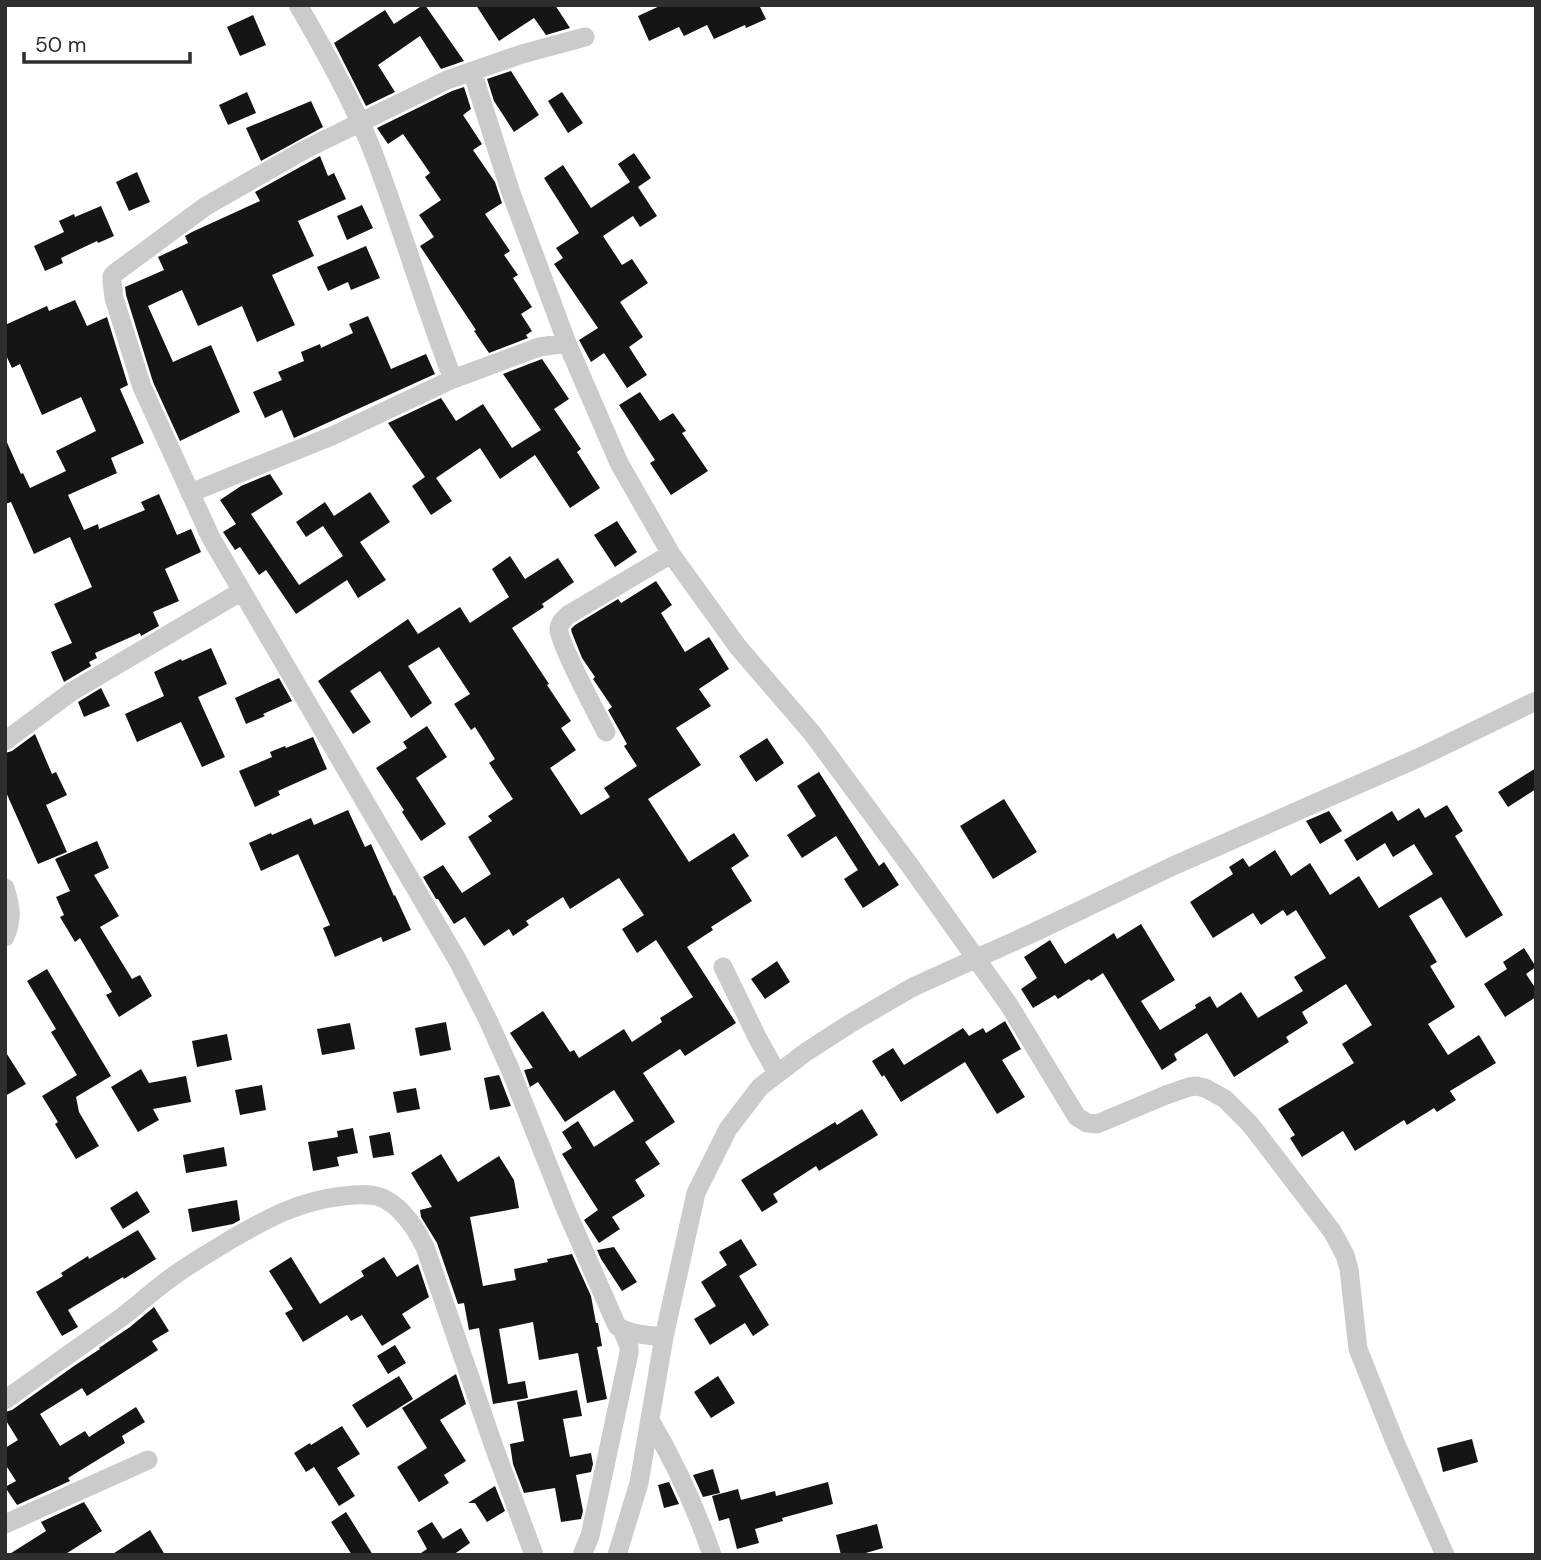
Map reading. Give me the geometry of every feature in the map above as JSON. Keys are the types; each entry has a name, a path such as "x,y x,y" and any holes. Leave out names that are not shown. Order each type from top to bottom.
{"street":[{"path":"298,5 325,51 371,147 453,379"},
{"path":"585,37 522,54 447,80 306,149 206,206 125,265 113,276 114,298 142,387 211,538 458,961 488,1020 617,1326 662,1336"},
{"path":"472,71 510,190 567,343 619,463 671,554 738,647 812,733 911,867 1009,1005 1077,1117 1087,1123 1097,1124 1166,1095 1196,1087 1206,1088 1225,1099 1250,1124 1342,1248 1349,1269 1358,1349 1445,1555"},
{"path":"190,493 332,436 453,379 539,347 567,343"},
{"path":"606,732 565,648 558,631 560,624 568,615 671,554"},
{"path":"5,741 71,692 242,592"},
{"path":"617,1555 639,1483 662,1336 696,1193 728,1129 776,1069 972,954 1418,758 1536,701"},
{"path":"5,888 11,908 5,937"},
{"path":"723,967 758,1039 776,1069"},
{"path":"5,1400 136,1307 171,1278 267,1218 307,1203 356,1195 378,1196 399,1210 425,1247 534,1555"},
{"path":"582,1555 590,1536 629,1353 630,1331"},
{"path":"650,1420 671,1456 712,1555"},
{"path":"5,1524 148,1460"}],"building":[{"path":"423,5 464,61 441,69 420,36 378,65 395,92 366,106 334,43 385,10 394,24"},
{"path":"476,5 555,5 570,28 546,35 534,18 499,41"},
{"path":"662,5 759,5 766,19 714,39 707,25 684,36 679,27 649,41 638,16"},
{"path":"253,15 266,45 240,56 227,27"},
{"path":"511,71 539,115 514,132 494,101 487,79"},
{"path":"464,87 471,109 463,115 482,144 473,150 495,182 502,203 485,214 510,251 504,255 518,275 513,278 532,307 521,314 532,331 526,335 528,338 489,353 420,246 434,237 419,215 441,200 425,177 430,173 403,134 388,144 377,128"},
{"path":"247,92 256,113 228,125 219,105"},
{"path":"562,92 583,123 568,133 548,101"},
{"path":"311,101 323,127 261,161 246,128"},
{"path":"634,153 651,178 638,187 657,216 640,227 633,216 603,236 622,265 632,259 648,283 620,302 643,337 629,347 647,375 627,388 604,353 591,362 579,340 598,328 554,264 563,258 556,248 579,233 544,178 563,165 591,208 630,182 618,164"},
{"path":"320,156 328,176 334,173 346,199 298,221 314,256 272,275 295,325 257,342 242,306 198,326 182,290 148,306 173,362 211,345 240,412 180,441 153,382 125,287 164,270 158,257 188,243 185,236 260,201 255,192"},
{"path":"137,172 150,202 129,211 116,182"},
{"path":"362,205 373,228 347,240 337,216"},
{"path":"101,206 114,236 61,258 63,263 45,271 34,246 64,232 59,221"},
{"path":"366,246 380,278 351,290 348,282 328,291 317,267"},
{"path":"75,300 87,326 107,317 128,385 120,389 144,443 111,458 117,473 68,495 84,530 98,524 99,529 145,510 141,502 159,494 177,535 191,529 201,552 165,569 179,601 153,612 159,626 141,636 140,633 95,653 97,658 89,662 91,666 64,682 51,652 72,643 54,604 92,587 70,537 34,554 11,502 5,504 5,438 30,488 66,471 56,451 96,431 81,397 42,415 20,364 12,368 5,353 5,325 47,306 49,311"},
{"path":"368,316 391,369 426,354 435,374 294,438 282,410 265,418 253,392 282,380 278,372 304,361 301,352 320,344 321,348 353,333 349,324"},
{"path":"542,359 569,399 554,409 581,449 577,452 600,488 570,508 535,455 500,479 480,448 436,478 452,501 431,515 412,486 425,477 388,423 441,398 456,421 483,404 512,448 541,430 503,374"},
{"path":"640,392 660,421 673,413 686,431 682,433 708,471 671,495 650,463 655,460 619,405"},
{"path":"270,474 283,494 251,514 299,585 343,556 323,526 306,537 296,522 325,502 334,516 370,492 390,522 360,542 386,580 358,598 347,580 296,614 266,570 259,575 240,547 235,550 223,532 236,524 220,500 241,486"},
{"path":"617,521 637,552 615,567 594,535"},
{"path":"510,556 525,579 558,558 574,582 542,604 544,607 512,628 571,721 561,728 576,750 550,768 581,815 610,797 604,788 637,766 624,746 627,744 608,710 612,707 582,658 571,629 575,625 618,599 621,603 656,581 672,605 661,613 685,652 709,637 729,669 699,689 711,706 676,728 701,765 648,799 689,862 734,833 749,856 731,868 752,901 711,927 713,930 687,947 736,1023 685,1056 680,1049 643,1073 675,1122 645,1142 660,1164 635,1180 645,1196 612,1217 620,1229 599,1243 584,1220 598,1210 562,1154 572,1148 562,1132 578,1121 594,1147 634,1121 614,1090 565,1122 538,1082 530,1087 524,1070 533,1068 510,1033 543,1011 570,1052 574,1050 579,1058 624,1029 632,1042 662,1022 660,1018 693,997 656,940 637,953 622,929 644,915 619,878 570,909 563,897 526,921 529,925 513,936 509,929 484,946 465,917 454,924 423,877 443,865 462,893 491,874 468,837 492,821 488,816 513,799 489,763 495,759 475,727 471,730 454,704 470,694 439,647 408,666 432,703 411,718 380,671 350,691 371,722 353,734 318,681 408,619 418,634 460,607 470,623 509,597 492,569"},
{"path":"211,648 227,684 198,697 225,757 202,767 181,722 137,742 125,714 164,696 154,672"},
{"path":"279,678 292,701 246,724 235,698"},
{"path":"101,688 110,706 84,717 78,702"},
{"path":"427,726 447,757 416,778 446,824 421,841 376,768 407,748 403,742"},
{"path":"35,734 52,774 56,772 67,795 46,805 67,852 38,864 5,790 5,753"},
{"path":"313,737 327,769 278,791 280,795 255,807 239,771 272,757 270,752"},
{"path":"767,738 784,763 756,782 739,756"},
{"path":"1536,768 1536,789 1508,807 1498,792"},
{"path":"819,772 879,866 884,862 899,885 863,908 844,879 858,870 836,836 802,858 787,835 816,816 797,786"},
{"path":"1004,799 1037,852 993,879 960,826"},
{"path":"1447,805 1463,831 1455,836 1503,915 1466,938 1441,897 1409,916 1437,962 1430,966 1455,1007 1428,1024 1448,1055 1479,1035 1496,1063 1450,1091 1456,1100 1437,1112 1434,1108 1407,1125 1404,1120 1355,1151 1343,1131 1302,1157 1290,1138 1295,1135 1278,1109 1354,1063 1342,1044 1372,1025 1346,984 1302,1012 1308,1023 1286,1037 1289,1042 1234,1077 1207,1033 1174,1054 1177,1060 1162,1070 1103,973 1058,999 1055,995 1033,1008 1021,989 1037,978 1024,957 1050,940 1065,964 1114,933 1117,939 1141,924 1175,980 1141,1001 1160,1030 1210,996 1217,1008 1241,992 1258,1018 1303,991 1294,977 1326,958 1296,910 1287,916 1283,910 1261,925 1253,913 1213,938 1190,902 1233,874 1229,867 1243,858 1249,867 1275,850 1291,876 1310,863 1330,895 1359,876 1379,908 1433,874 1414,844 1393,857 1385,843 1357,861 1344,840 1392,811 1398,821 1419,808 1425,818"},
{"path":"348,810 365,847 371,844 411,930 383,942 381,937 335,957 323,928 330,925 298,854 261,871 249,843 311,818 314,825"},
{"path":"1329,811 1342,831 1320,844 1306,821"},
{"path":"97,841 109,868 94,875 119,916 100,927 132,979 140,975 152,996 119,1017 106,995 112,992 80,938 75,942 60,917 64,915 56,897 70,891 55,859"},
{"path":"1524,948 1536,967 1526,974 1536,989 1536,997 1505,1017 1484,984 1507,969 1503,962"},
{"path":"777,961 790,982 765,999 751,979"},
{"path":"47,969 111,1076 76,1097 79,1112 99,1146 76,1159 42,1096 77,1075 51,1032 56,1029 27,981"},
{"path":"1005,1021 1021,1049 1002,1060 1025,1097 997,1114 965,1062 901,1102 872,1061 893,1048 904,1065 963,1028 969,1036 983,1028 986,1033"},
{"path":"446,1022 451,1050 420,1056 415,1028"},
{"path":"350,1023 355,1049 322,1055 317,1029"},
{"path":"227,1034 232,1060 197,1067 192,1041"},
{"path":"5,1051 26,1084 5,1096"},
{"path":"141,1069 149,1083 186,1076 191,1102 153,1109 159,1120 138,1132 111,1087"},
{"path":"499,1075 511,1106 490,1110 484,1078"},
{"path":"262,1085 266,1110 240,1115 235,1090"},
{"path":"416,1088 420,1109 397,1113 393,1092"},
{"path":"862,1109 878,1135 819,1171 816,1166 773,1194 778,1202 762,1212 741,1180 835,1122 837,1125"},
{"path":"353,1128 358,1153 337,1157 339,1166 313,1171 308,1142 338,1137 337,1131"},
{"path":"390,1132 394,1155 373,1158 369,1136"},
{"path":"224,1147 227,1166 186,1173 183,1155"},
{"path":"441,1154 458,1182 499,1156 514,1180 519,1208 470,1217 483,1286 516,1280 514,1269 572,1254 591,1296 598,1323 602,1346 597,1347 607,1399 587,1403 578,1353 539,1360 533,1322 499,1329 508,1384 525,1381 528,1398 493,1404 479,1328 469,1330 464,1303 458,1304 437,1243 421,1217 420,1210 432,1207 411,1173"},
{"path":"137,1191 150,1212 123,1229 110,1208"},
{"path":"237,1200 240,1220 233,1224 192,1232 188,1209"},
{"path":"138,1230 156,1259 68,1310 78,1327 62,1336 36,1292 63,1276 61,1273 88,1256 89,1259"},
{"path":"741,1239 757,1265 739,1276 769,1325 753,1336 745,1323 710,1345 694,1319 716,1306 701,1282 727,1265 719,1252"},
{"path":"614,1247 637,1282 622,1291 597,1250"},
{"path":"291,1257 320,1304 364,1276 361,1271 384,1257 397,1277 418,1264 429,1297 402,1314 411,1328 382,1346 362,1315 351,1321 347,1315 303,1342 285,1313 293,1309 269,1271"},
{"path":"154,1307 169,1331 152,1341 158,1350 87,1396 82,1388 40,1414 60,1446 85,1431 89,1437 136,1407 145,1422 122,1436 125,1443 68,1478 70,1481 17,1505 5,1487 16,1481 5,1464 5,1448 18,1440 5,1419 5,1412 12,1410 100,1349"},
{"path":"395,1345 406,1363 388,1374 377,1356"},
{"path":"456,1374 466,1404 440,1420 466,1461 444,1475 449,1483 419,1502 397,1467 427,1448 402,1408"},
{"path":"399,1376 413,1399 367,1428 352,1405"},
{"path":"718,1376 735,1403 711,1418 694,1392"},
{"path":"577,1390 582,1416 563,1419 570,1457 591,1453 593,1464 591,1472 576,1475 583,1511 581,1519 561,1522 555,1488 524,1493 513,1464 510,1444 524,1441 517,1402"},
{"path":"342,1426 360,1454 337,1468 355,1496 339,1506 314,1467 306,1472 294,1453"},
{"path":"1472,1439 1478,1462 1443,1472 1437,1448"},
{"path":"713,1469 720,1493 703,1497 693,1475"},
{"path":"669,1482 679,1504 664,1508 658,1485"},
{"path":"828,1482 833,1504 782,1518 783,1521 755,1529 759,1543 737,1549 729,1518 719,1521 712,1496 738,1489 741,1500 775,1491 776,1496"},
{"path":"495,1486 505,1511 487,1522 475,1503 468,1503"},
{"path":"84,1502 102,1531 64,1555 8,1555 46,1531 41,1522"},
{"path":"346,1512 373,1555 352,1555 331,1522"},
{"path":"432,1522 443,1539 461,1528 470,1543 453,1555 418,1555 427,1549 417,1531"},
{"path":"877,1524 883,1548 859,1555 841,1555 836,1535"},
{"path":"150,1530 165,1555 111,1555"}]}
